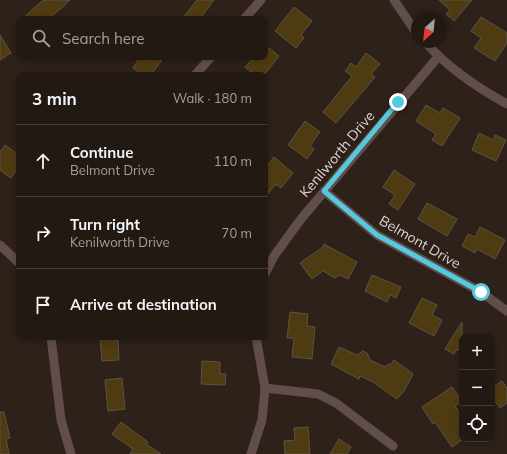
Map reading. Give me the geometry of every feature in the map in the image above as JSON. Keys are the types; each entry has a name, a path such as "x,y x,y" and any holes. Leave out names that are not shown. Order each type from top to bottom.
{"street":[{"path":"247,16 261,0"},
{"path":"394,0 411,25"},
{"path":"430,48 438,57 467,80 507,104"},
{"name":"Kenilworth Drive","path":"268,268 274,256 324,191 438,57"},
{"path":"198,72 208,60"},
{"name":"Belmont Drive","path":"324,191 377,235 481,292 507,311"},
{"path":"0,245 16,260"},
{"path":"51,340 62,425 71,454"},
{"path":"251,454 262,420 264,388 256,340"},
{"path":"264,388 318,394 336,403 393,446"}],"building":[{"path":"43,0 70,0 52,16 25,16"},
{"path":"197,0 214,0 202,16 184,16"},
{"path":"439,0 472,0 454,21 447,15 450,10"},
{"path":"294,7 312,21 301,35 304,38 296,48 275,31"},
{"path":"481,17 507,33 507,43 495,61 474,48 481,38 471,31"},
{"path":"0,35 11,53 0,60"},
{"path":"268,47 279,56 266,72 251,72 245,67 251,60 268,60"},
{"path":"366,53 380,64 371,74 375,77 336,123 323,112 352,76 345,71 351,63 356,67"},
{"path":"138,60 162,60 153,72 139,72 133,68"},
{"path":"426,105 440,113 443,108 460,118 442,146 432,140 436,134 416,121"},
{"path":"305,121 320,132 310,146 314,149 307,159 288,145"},
{"path":"479,133 493,140 495,135 506,140 496,161 472,150"},
{"path":"5,145 16,153 16,170 11,178 0,170 0,152"},
{"path":"274,157 293,173 281,188 276,184 268,193 268,164"},
{"path":"394,170 415,184 398,210 389,204 395,195 383,187"},
{"path":"427,203 457,219 447,236 418,219"},
{"path":"480,227 505,240 495,259 477,249 475,253 462,246 468,234 475,237"},
{"path":"324,244 357,262 348,279 340,275 335,278 323,271 312,279 300,263 323,247"},
{"path":"372,275 401,287 396,298 390,295 387,302 365,291"},
{"path":"422,298 437,305 432,315 442,320 434,336 409,323"},
{"path":"290,312 308,314 307,326 315,327 312,359 292,357 294,338 287,338"},
{"path":"462,322 462,334 459,334 459,351 457,349 454,354 445,349"},
{"path":"100,340 118,340 119,360 102,361"},
{"path":"339,347 357,355 363,351 367,353 370,360 385,367 388,364 390,365 394,360 413,374 404,391 397,399 373,382 360,376 359,379 331,364"},
{"path":"202,361 220,362 220,374 226,374 225,385 201,384"},
{"path":"122,378 125,409 108,411 105,380"},
{"path":"502,381 507,388 507,403 500,408 495,401 495,386"},
{"path":"452,387 459,397 459,403 455,406 459,412 459,416 457,418 459,421 459,442 452,447 435,422 433,424 422,407"},
{"path":"0,412 4,412 10,438 6,439 9,454 0,454"},
{"path":"121,422 148,442 146,444 161,454 130,454 133,449 112,434"},
{"path":"308,427 310,454 285,454 284,441 295,440 294,428"},
{"path":"339,439 351,447 347,454 330,454"}],"route":[{"path":"398,102 324,191 377,235 405,252 481,292"}]}
